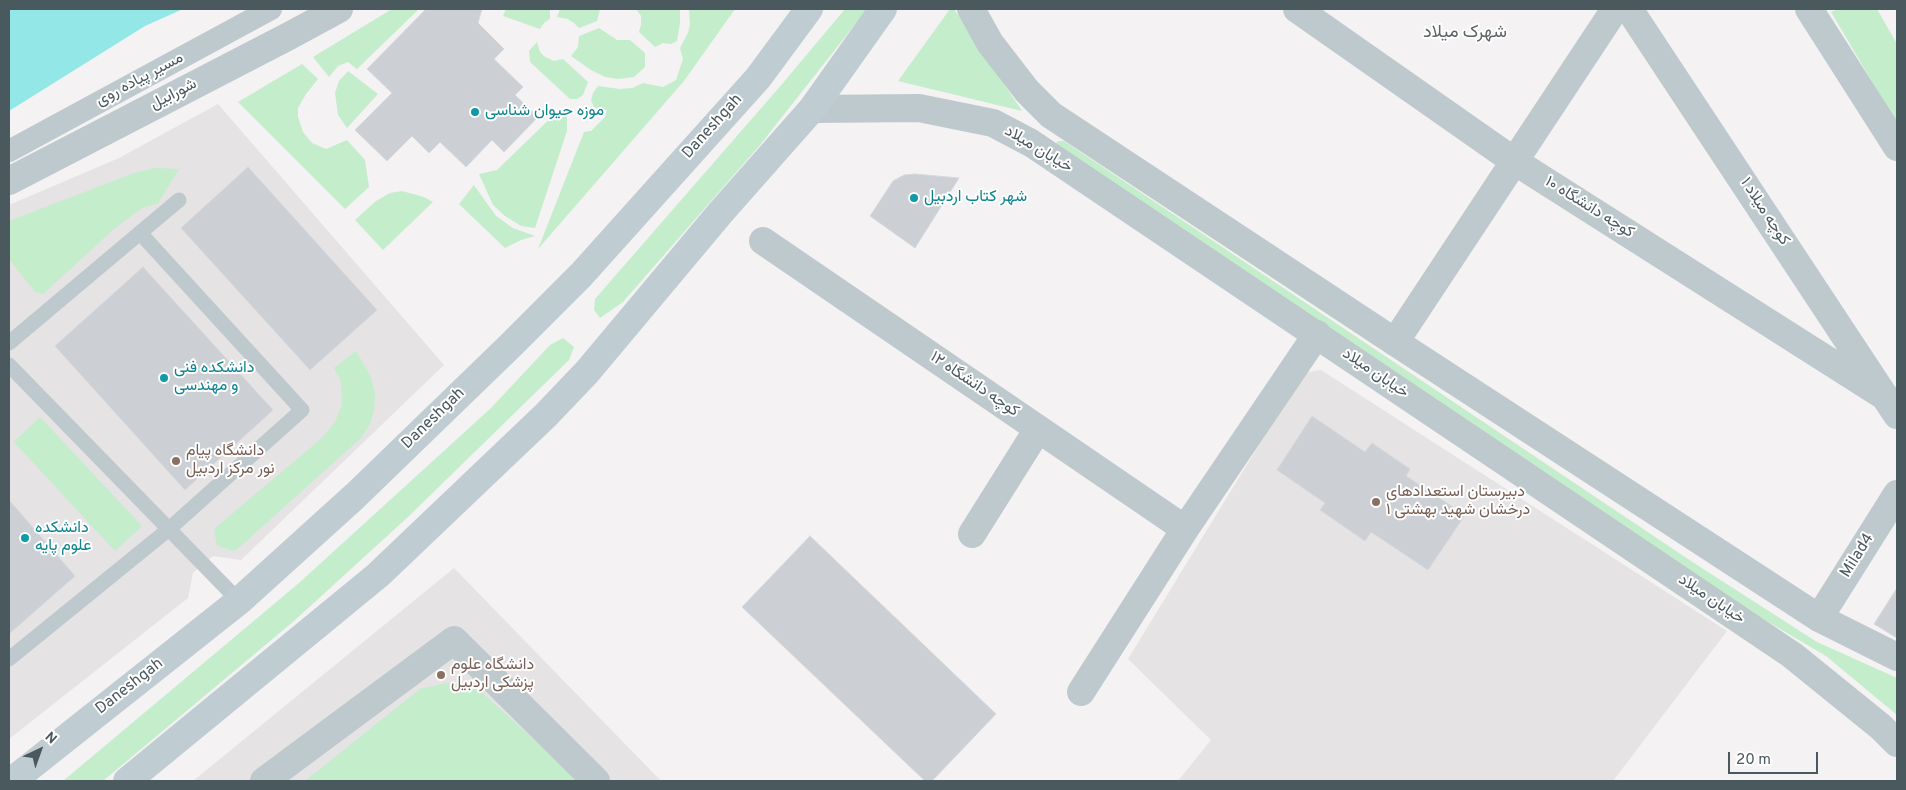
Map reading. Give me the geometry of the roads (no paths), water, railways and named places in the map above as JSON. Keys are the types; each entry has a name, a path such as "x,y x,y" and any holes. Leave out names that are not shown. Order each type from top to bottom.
{"main road":[{"name":"Daneshgah","path":"12,781 239,601 355,496 581,275 758,78 809,9"},
{"path":"127,781 378,575 546,415 587,372 721,212 812,108 883,9"}],"street":[{"name":"مسیر پیاده روی","path":"9,150 271,9"},
{"name":"شورابیل","path":"9,181 339,9"},
{"path":"971,9 990,43 1027,91 1051,115 1819,618 1897,656"},
{"name":"کوچه دانشگاه ۱۰","path":"1297,9 1514,161 1892,407"},
{"path":"1395,342 1615,9"},
{"name":"کوچه میلاد ۱","path":"1629,9 1892,407"},
{"path":"1809,9 1897,147"},
{"name":"خیابان میلاد","path":"812,108 919,108 993,123 1031,143 1792,655 1882,727 1897,743"},
{"path":"1031,143 1026,134 1027,125 1032,117 1042,113 1051,115"},
{"name":"کوچه دانشگاه ۱۲","path":"762,242 1185,529"},
{"path":"1081,692 1185,529 1317,334"},
{"path":"972,534 1038,429"},
{"name":"Milad4","path":"1819,618 1897,494"},
{"path":"264,781 454,640 596,781"}],"lane":[{"path":"9,343 141,234 179,200"},
{"path":"9,659 169,529 302,410 141,234"},
{"path":"9,365 239,601"}],"water":[{"path":"9,9 183,9 145,26 9,111"}],"place":[{"name":"موزه حیوان شناسی","path":"475,112"},
{"name":"شهر کتاب اردبیل","path":"914,198"},
{"name":"دانشکده فنی و مهندسی","path":"164,378"},
{"name":"دانشگاه پیام نور مرکز اردبیل","path":"176,461"},
{"name":"دبیرستان استعدادهای درخشان شهید بهشتی ۱","path":"1376,502"},
{"name":"دانشکده علوم پایه","path":"25,538"},
{"name":"دانشگاه علوم پزشکی اردبیل","path":"441,675"}],"district":[{"name":"شهرک میلاد","path":"1465,33"}]}
